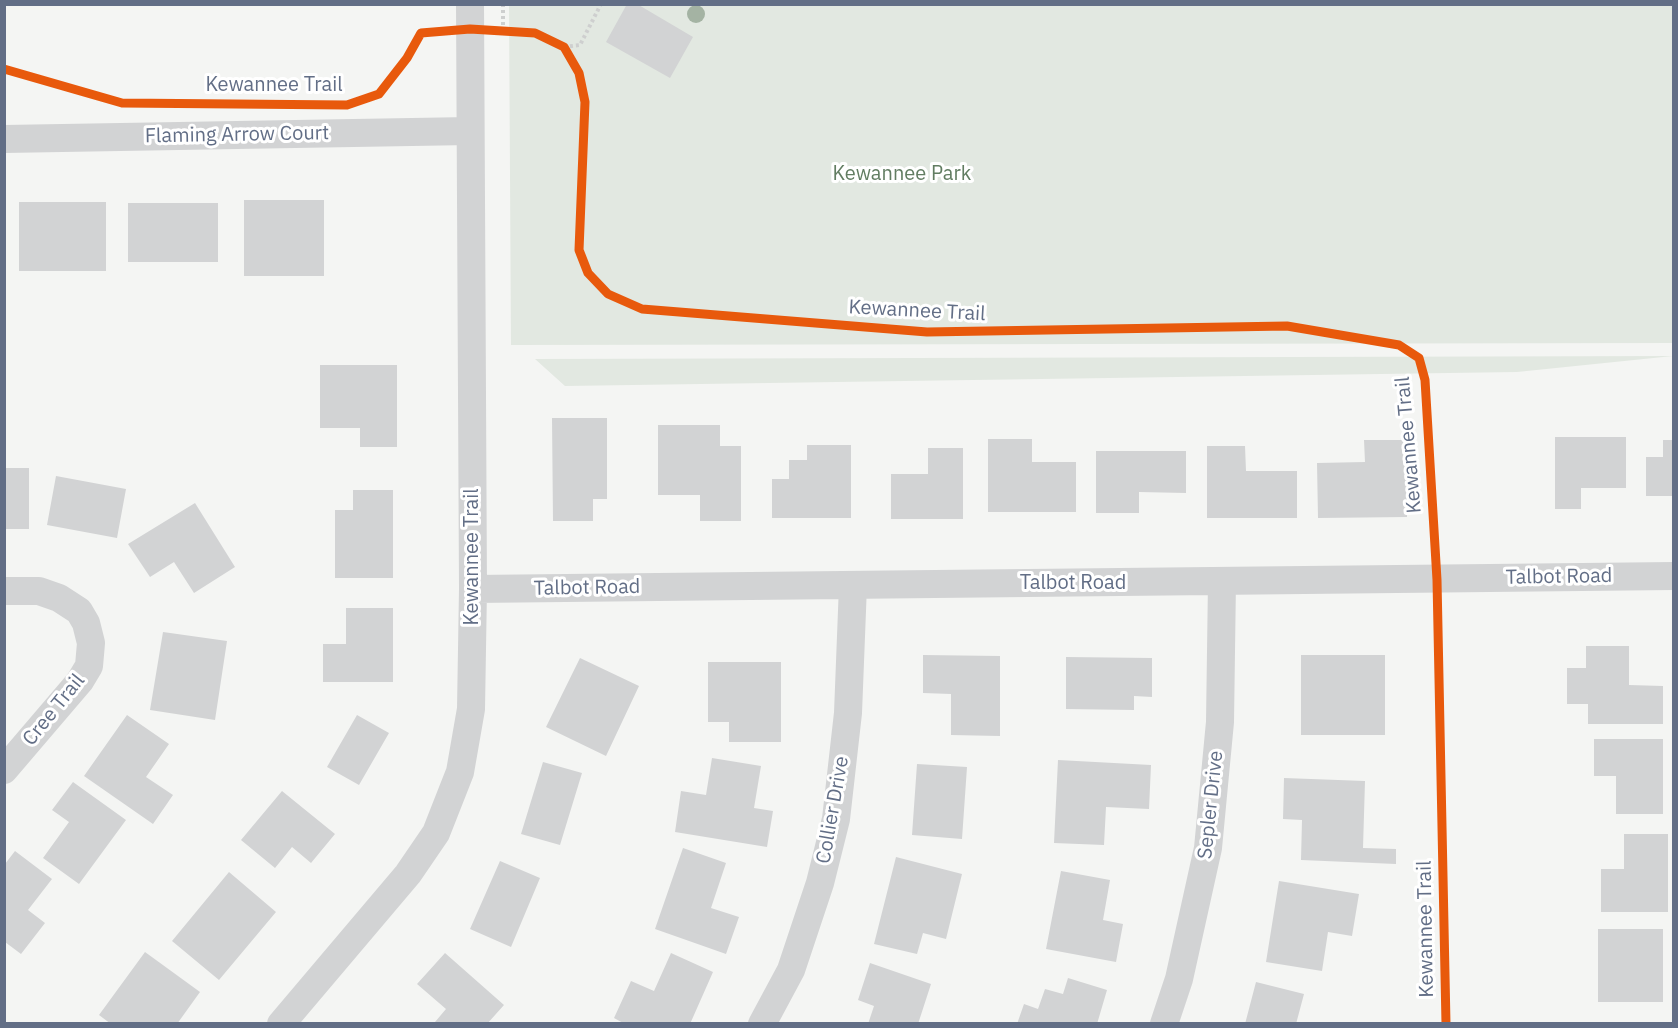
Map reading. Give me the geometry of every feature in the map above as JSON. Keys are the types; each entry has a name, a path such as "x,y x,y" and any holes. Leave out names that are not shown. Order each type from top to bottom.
{"street":[{"name":"Kewannee Trail","path":"281,1023 408,874 436,833 460,772 471,709 473,589 470,17"},
{"name":"Flaming Arrow Court","path":"4,139 470,130"},
{"name":"Talbot Road","path":"473,589 1674,576"},
{"name":"Sepler Drive","path":"1164,1023 1179,979 1208,848 1220,722 1222,581"},
{"name":"Collier Drive","path":"762,1023 791,970 820,883 836,819 848,713 853,585"},
{"name":"Cree Trail","path":"4,591 39,591 59,598 79,611 86,623 91,643 89,666 80,681 4,770"}],"path":[{"path":"503,4 503,31"},
{"path":"554,42 566,51 580,45 602,4"},
{"path":"470,17 503,31 514,32"}],"green space":[{"name":"Kewannee Park","path":"509,5 1673,5 1673,343 511,345"},
{"path":"1673,356 1517,372 565,386 535,359"}],"building":[{"path":"627,4 637,4 693,37 670,78 606,42"},
{"path":"244,200 324,200 324,276 244,276"},
{"path":"19,202 106,202 106,271 19,271"},
{"path":"128,203 218,203 218,262 128,262"},
{"path":"320,365 397,365 397,447 360,447 360,428 320,428"},
{"path":"552,418 607,418 607,499 593,499 593,521 553,521"},
{"path":"658,425 720,425 720,446 741,446 741,521 700,521 700,495 658,495"},
{"path":"1555,437 1626,437 1626,488 1581,488 1581,509 1555,509"},
{"path":"988,439 1032,439 1032,462 1076,462 1076,512 988,512"},
{"path":"1364,440 1407,440 1407,517 1318,518 1317,463 1365,462"},
{"path":"1663,440 1674,440 1674,496 1646,496 1646,457 1663,457"},
{"path":"807,445 851,445 851,518 772,518 772,479 789,479 789,460 807,460"},
{"path":"1207,446 1245,446 1246,471 1297,471 1297,518 1207,518"},
{"path":"928,448 963,448 963,519 891,519 891,474 928,474"},
{"path":"1096,451 1186,451 1186,493 1139,492 1139,513 1096,513"},
{"path":"4,468 29,468 29,529 4,529"},
{"path":"56,476 126,489 117,538 47,525"},
{"path":"353,490 393,490 393,578 335,578 335,510 353,510"},
{"path":"195,503 235,567 194,593 174,562 150,577 128,544"},
{"path":"346,608 393,608 393,682 323,682 323,644 346,644"},
{"path":"163,632 227,641 215,720 150,710"},
{"path":"1586,646 1629,646 1629,685 1663,686 1663,724 1588,724 1588,704 1567,704 1567,668 1586,668"},
{"path":"923,655 1000,656 1000,736 951,735 951,694 923,693"},
{"path":"1301,655 1385,655 1385,735 1301,735"},
{"path":"1066,657 1152,658 1152,697 1134,696 1134,710 1066,709"},
{"path":"580,658 639,686 606,756 546,727"},
{"path":"708,662 781,662 781,742 729,742 729,722 708,722"},
{"path":"127,715 169,744 146,777 173,795 153,824 84,776"},
{"path":"357,715 389,733 359,785 327,767"},
{"path":"1594,739 1663,739 1663,814 1616,814 1616,776 1594,776"},
{"path":"712,758 761,766 754,808 773,811 767,847 675,832 681,791 706,795"},
{"path":"1058,760 1151,765 1149,809 1106,807 1104,845 1054,843"},
{"path":"543,762 582,773 560,845 521,834"},
{"path":"917,764 967,767 962,839 912,835"},
{"path":"1284,778 1365,781 1363,848 1396,849 1396,864 1301,860 1302,820 1283,819"},
{"path":"73,782 126,820 79,884 43,858 69,822 52,810"},
{"path":"282,791 335,834 311,863 292,847 275,868 241,840"},
{"path":"1624,834 1668,834 1668,912 1601,912 1601,869 1624,869"},
{"path":"683,848 726,863 711,908 739,917 726,954 655,929"},
{"path":"15,851 52,879 28,910 45,923 21,954 5,942 5,864"},
{"path":"896,857 962,874 946,939 923,933 917,954 874,944"},
{"path":"500,861 540,878 511,947 470,929"},
{"path":"1061,871 1110,880 1103,920 1123,924 1116,962 1046,949"},
{"path":"229,872 276,912 219,980 172,941"},
{"path":"1279,881 1359,894 1352,936 1328,932 1322,971 1266,962"},
{"path":"1598,929 1663,929 1663,1002 1598,1002"},
{"path":"145,952 200,992 177,1024 111,1024 99,1015"},
{"path":"445,953 504,1005 487,1024 435,1022 446,1009 417,984"},
{"path":"671,953 713,972 690,1024 625,1024 614,1018 631,981 654,991"},
{"path":"870,963 931,984 918,1024 868,1024 874,1006 858,1000"},
{"path":"1068,978 1107,990 1097,1024 1017,1024 1024,1004 1038,1009 1045,989 1063,994"},
{"path":"1256,982 1304,994 1296,1024 1245,1024"}],"cycle path":[{"path":"4,69 122,103 347,105 379,94 407,58 421,33 470,29 535,33 564,47 579,73 585,102 579,250 588,273 608,294 642,309 927,332 1287,326 1399,345 1419,358 1425,380 1437,580 1446,1024"}]}
